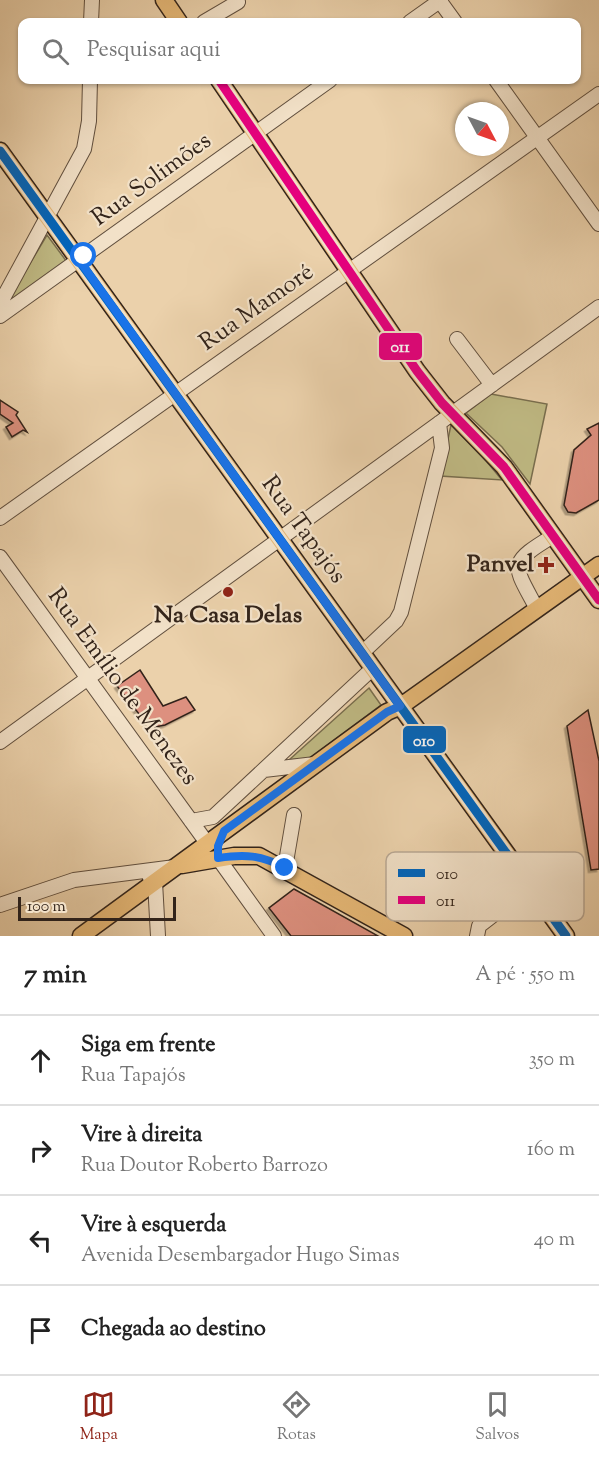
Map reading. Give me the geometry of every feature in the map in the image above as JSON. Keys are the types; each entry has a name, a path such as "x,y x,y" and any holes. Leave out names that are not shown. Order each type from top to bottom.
{"main road":[{"path":"164,0 176,18"},
{"path":"222,84 417,371 446,418 498,460 599,600"},
{"name":"Rua Tapajós","path":"0,151 505,852"},
{"path":"81,936 387,712 400,706 599,565"},
{"path":"218,858 218,846 224,831"},
{"path":"176,867 218,858 251,855 266,858 404,936"},
{"name":"Rua Tapajós","path":"555,921 566,936"}],"street":[{"path":"91,18 92,0"},
{"path":"415,18 440,0 452,18"},
{"path":"211,18 238,2"},
{"path":"0,304 48,217 86,141 90,84"},
{"name":"Rua Solimões","path":"0,316 324,84"},
{"path":"499,84 599,224"},
{"name":"Rua Mamoré","path":"0,518 599,94"},
{"path":"3,735 88,678 599,307"},
{"path":"457,339 492,384"},
{"path":"362,653 396,621 401,612 442,448 446,418"},
{"path":"537,609 518,574 518,567 524,554 553,536"},
{"name":"Rua Emílio de Menezes","path":"0,557 207,843"},
{"path":"191,821 213,817 373,668"},
{"path":"264,770 315,764"},
{"path":"285,868 294,815"},
{"path":"207,843 213,817"},
{"path":"218,858 274,936"},
{"path":"0,905 74,880 176,867"},
{"path":"142,870 155,882 158,936"},
{"path":"477,936 479,926 486,921"}],"shaded area":[{"path":"47,235 67,262 4,307"},
{"path":"491,394 547,404 530,484 502,447 466,413"},
{"path":"451,425 482,456 502,480 440,476"},
{"path":"369,688 381,705 310,758 289,760"}],"building":[{"path":"0,400 18,412 16,415 27,432 23,430 12,437 6,427 13,423 0,414"},
{"path":"599,423 599,500 576,513 568,512 564,505 574,450 591,435 587,429"},
{"path":"140,670 163,706 186,697 195,710 165,725 150,728 117,686"},
{"path":"588,710 599,761 599,869 591,870 567,726"},
{"path":"294,889 378,936 291,936 269,908"}],"transit line":[{"name":"011","path":"222,84 417,371 442,403 504,467 599,600"},
{"name":"010","path":"0,151 505,852"},
{"name":"010","path":"555,921 566,936"}],"place":[{"name":"Panvel","path":"546,565"},
{"name":"Na Casa Delas","path":"228,592"}],"route":[{"path":"84,256 79,260 400,706 387,712 224,831 219,840 218,858 259,856 285,868"}]}
